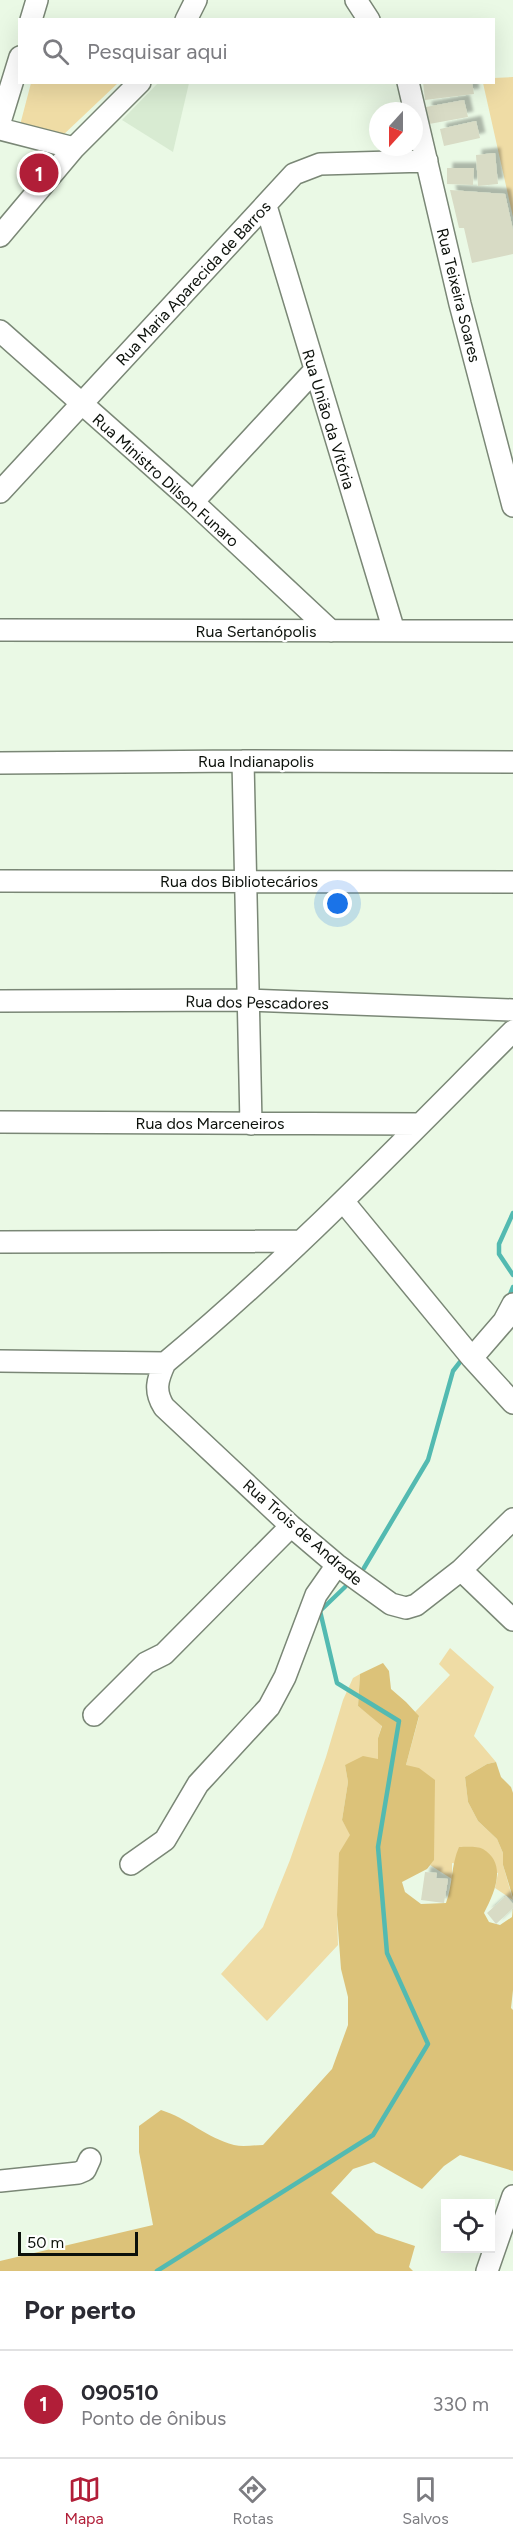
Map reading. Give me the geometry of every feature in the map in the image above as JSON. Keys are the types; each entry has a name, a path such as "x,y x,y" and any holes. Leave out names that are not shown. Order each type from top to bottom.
{"street":[{"path":"32,18 37,0"},
{"path":"187,18 196,0"},
{"path":"356,0 368,18"},
{"path":"0,122 18,64"},
{"path":"0,236 74,148 138,84"},
{"name":"Rua Teixeira Soares","path":"408,84 459,304 513,506"},
{"path":"0,129 74,148"},
{"name":"Rua Maria Aparecida de Barros","path":"0,492 294,174 320,164 427,161"},
{"name":"Rua União da Vitória","path":"266,206 394,631"},
{"name":"Rua Ministro Dilson Funaro","path":"0,331 193,502 332,631"},
{"path":"193,502 314,371"},
{"name":"Rua Sertanópolis","path":"0,630 513,631"},
{"path":"243,761 251,1124"},
{"name":"Rua Indianapolis","path":"0,763 513,762"},
{"name":"Rua dos Bibliotecários","path":"0,881 513,882"},
{"name":"Rua dos Pescadores","path":"0,1001 249,1000 513,1010"},
{"path":"0,1361 165,1363 198,1336 343,1201 513,1031"},
{"name":"Rua dos Marceneiros","path":"0,1122 420,1124"},
{"path":"343,1201 472,1358 513,1403"},
{"path":"0,1242 300,1241"},
{"path":"472,1358 504,1321 513,1304"},
{"name":"Rua Trois de Andrade","path":"165,1363 158,1377 157,1387 158,1398 164,1407 291,1526 337,1565 391,1604 406,1608 416,1605 461,1570 513,1519"},
{"path":"94,1715 146,1663 164,1654 291,1526"},
{"path":"132,1864 165,1840 198,1784 269,1707 285,1677 316,1595 337,1565"},
{"path":"461,1570 513,1620"},
{"path":"0,2181 78,2173 85,2170 90,2159"},
{"path":"488,2271 513,2196"}],"shaded area":[{"path":"513,77 513,217 483,84 495,84 495,78"},
{"path":"31,84 117,84 62,136 20,125"},
{"path":"157,84 189,84 173,152 122,120"},
{"path":"450,1648 494,1687 474,1736 496,1762 487,1764 465,1777 468,1802 478,1821 497,1839 503,1853 503,1865 513,1900 495,1888 498,1873 452,1863 452,1879 430,1865 434,1859 406,1765 419,1717 415,1712 450,1675 439,1664"},
{"path":"383,1663 389,1671 391,1689 419,1716 406,1765 419,1768 435,1780 434,1860 427,1869 402,1882 405,1892 421,1904 446,1903 459,1847 478,1847 491,1855 497,1871 495,1888 484,1913 489,1922 500,1925 512,1917 513,1907 511,2008 513,2010 513,2171 460,2155 444,2166 422,2189 374,2162 353,2169 331,2193 376,2233 415,2246 409,2267 413,2271 0,2271 0,2261 153,2225 139,2152 139,2126 161,2110 224,2142 237,2146 263,2145 332,2069 348,2025 348,1997 341,1969 337,1915 339,1853 350,1835 342,1820 348,1782 345,1765 363,1756 378,1759 378,1738 382,1726 358,1706 360,1674"},
{"path":"360,1674 358,1706 382,1725 378,1738 378,1759 345,1765 348,1782 342,1820 351,1835 337,1915 338,1945 267,2021 221,1974 263,1927 290,1860 343,1700 353,1678"},
{"path":"496,1762 501,1777 511,1787 513,1793 513,1898 503,1865 503,1853 497,1839 478,1821 468,1802 465,1777 487,1764"}],"building":[{"path":"423,84 472,84 474,94 425,100"},
{"path":"464,100 468,117 429,124 426,107"},
{"path":"476,121 480,138 444,146 440,129"},
{"path":"495,153 498,184 478,186 476,155"},
{"path":"447,168 474,168 473,185 447,184"},
{"path":"450,190 505,194 513,230 513,254 472,263 464,228 459,228"},
{"path":"425,1872 437,1873 436,1878 448,1879 444,1903 421,1900"},
{"path":"506,1896 513,1904 513,1908 496,1924 487,1913"}],"waterway":[{"path":"513,1213 499,1244 499,1254 513,1275"},
{"path":"509,1297 513,1287"},
{"path":"364,1568 428,1460 453,1371 460,1362"},
{"path":"157,2271 373,2135 428,2044 387,1953 378,1847 399,1721 337,1683 320,1611 345,1587"}],"place":[{"name":"090510","path":"39,173"}]}
